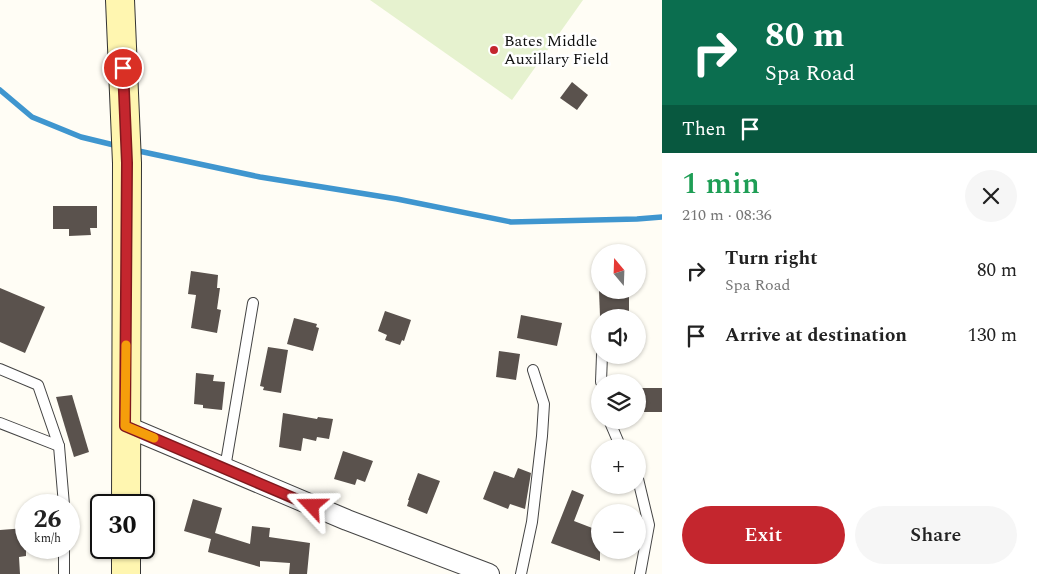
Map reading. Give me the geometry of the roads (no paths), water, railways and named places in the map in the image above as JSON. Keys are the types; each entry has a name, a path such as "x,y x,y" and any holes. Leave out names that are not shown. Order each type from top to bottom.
{"main road":[{"path":"120,0 127,163 126,494"},
{"path":"126,559 126,574"}],"street":[{"path":"125,426 347,520 489,574"}],"lane":[{"path":"225,468 253,303"},
{"path":"0,369 38,385 59,446 63,494"},
{"path":"521,574 532,522 544,404 533,370"},
{"path":"0,423 59,446"},
{"path":"640,574 648,525 641,494"},
{"path":"64,559 64,574"}],"waterway":[{"path":"0,90 32,117 81,137 118,146"},
{"path":"134,150 260,177 397,199 511,222 662,217"}],"place":[{"name":"Bates Middle Auxillary Field","path":"494,50"}]}
